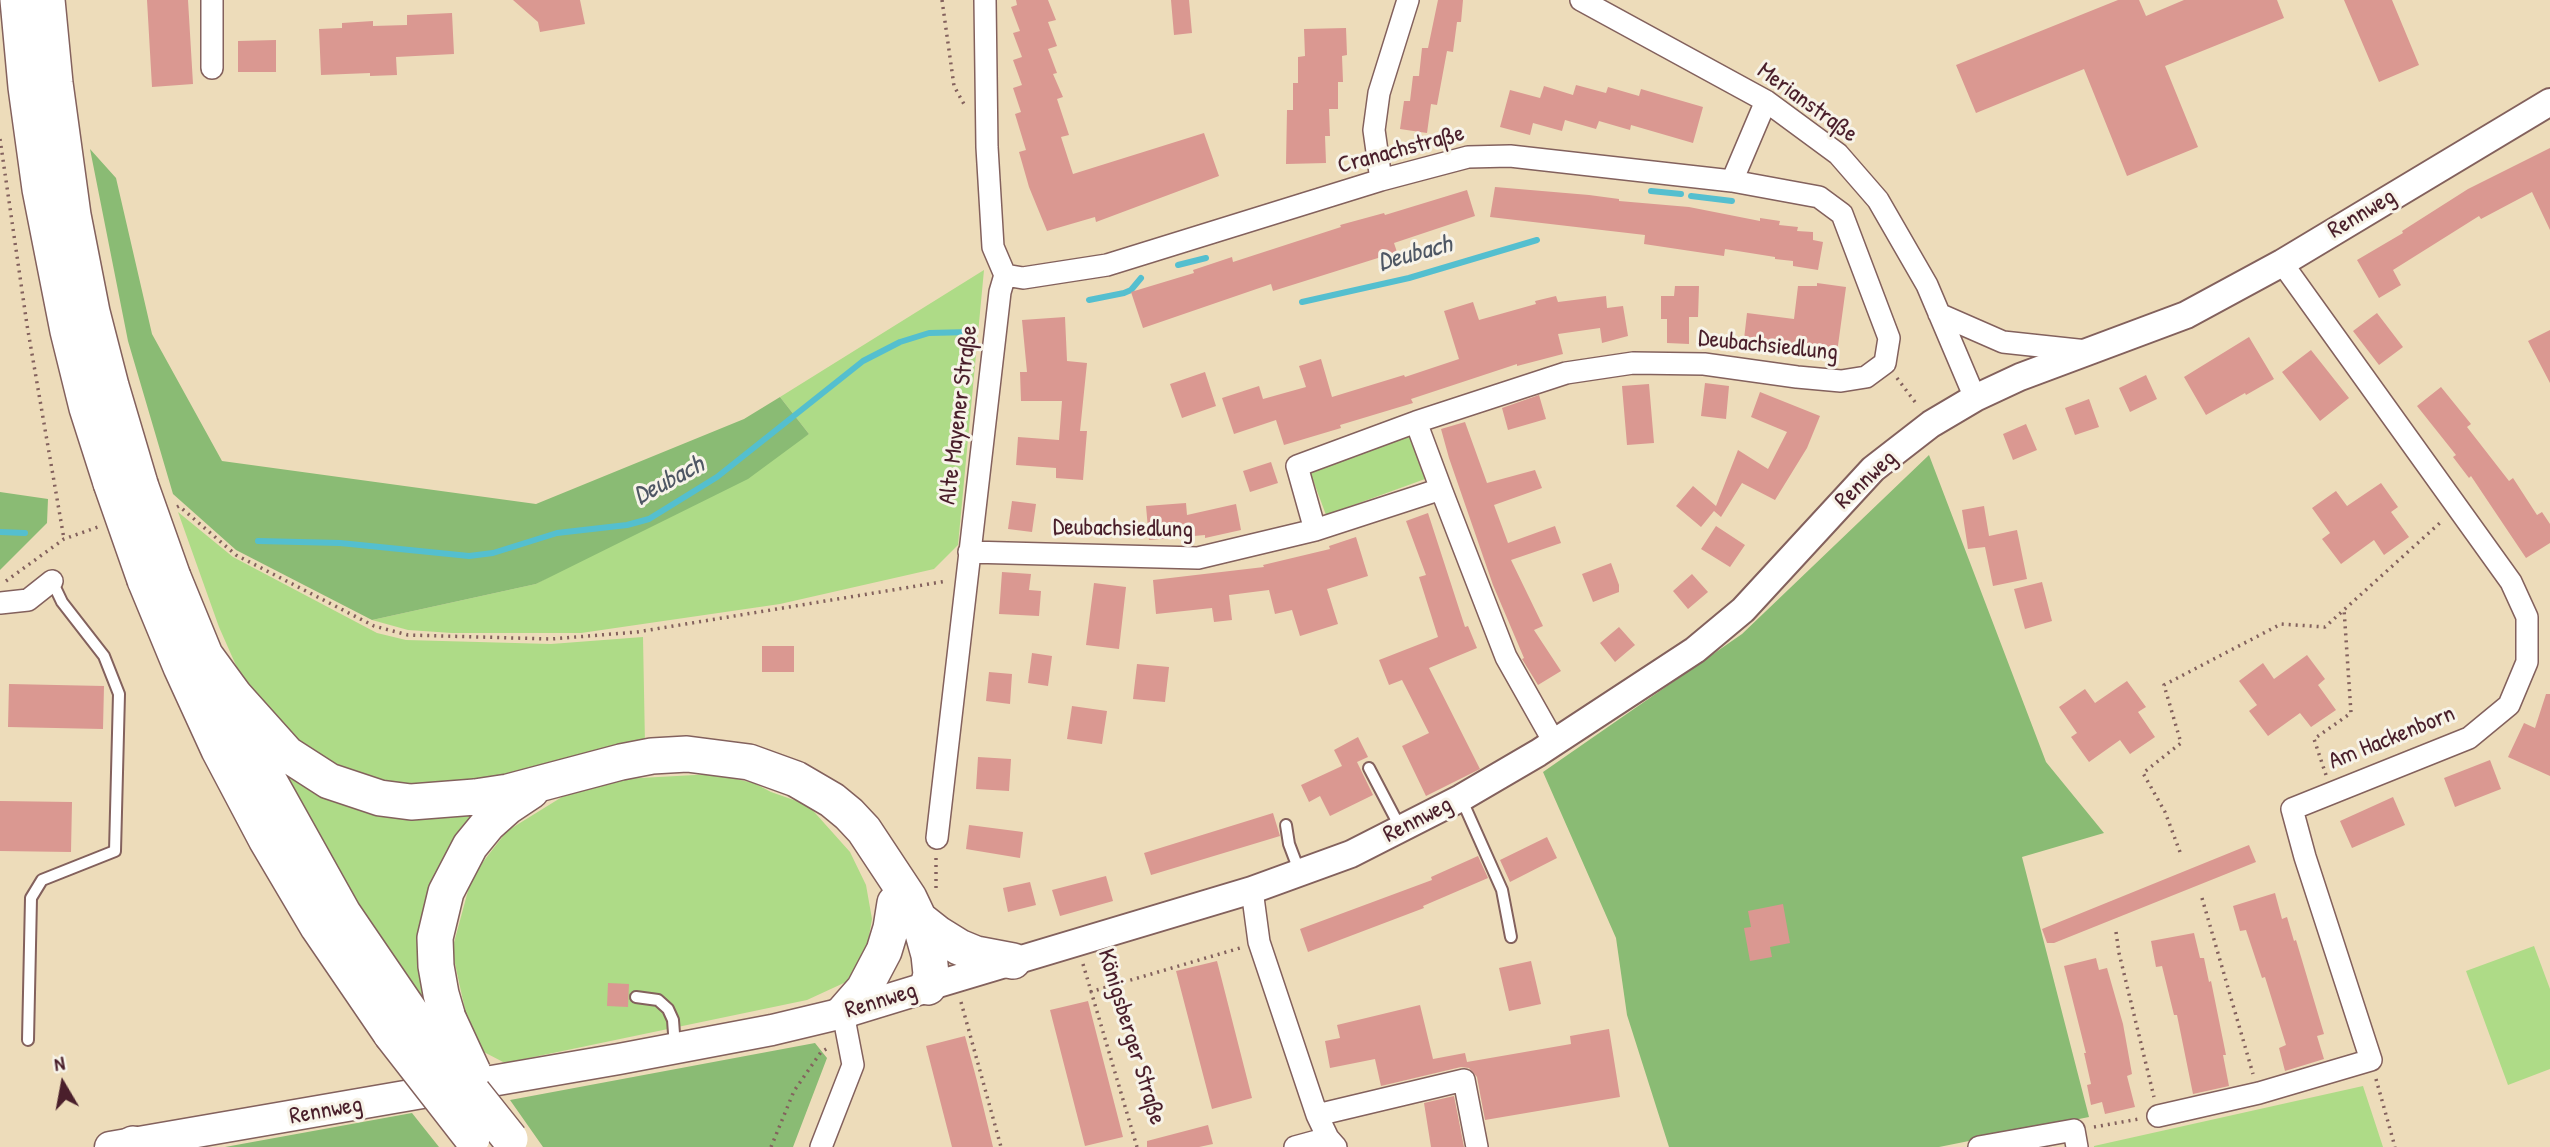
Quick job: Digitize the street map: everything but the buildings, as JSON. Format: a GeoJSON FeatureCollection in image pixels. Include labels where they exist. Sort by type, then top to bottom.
{"type":"FeatureCollection","features":[{"type":"Feature","properties":{"kind":"highway"},"geometry":{"type":"LineString","coordinates":[[18,0],[26,87],[43,202],[68,331],[84,395],[126,483],[159,579],[181,667],[219,750],[266,839],[318,927],[420,1026],[465,1058],[491,1144]]}},
{"type":"Feature","properties":{"kind":"highway"},"geometry":{"type":"LineString","coordinates":[[47,0],[73,215],[107,373],[126,483]]}},
{"type":"Feature","properties":{"kind":"highway"},"geometry":{"type":"LineString","coordinates":[[159,579],[205,655],[235,696],[287,754],[329,781],[380,798],[440,802],[508,792],[652,756],[687,754],[749,762],[796,779],[832,800],[864,830],[909,898],[917,904],[938,934],[958,947],[976,954],[1013,961]]}},
{"type":"Feature","properties":{"kind":"highway"},"geometry":{"type":"LineString","coordinates":[[205,655],[238,725],[343,913],[420,1026],[491,1144]]}},
{"type":"Feature","properties":{"kind":"highway"},"geometry":{"type":"LineString","coordinates":[[420,1026],[439,985],[435,938],[439,915],[456,870],[470,846],[488,824],[530,792],[555,781]]}},
{"type":"Feature","properties":{"kind":"highway"},"geometry":{"type":"LineString","coordinates":[[917,904],[931,974],[944,993]]}},
{"type":"Feature","properties":{"kind":"highway"},"geometry":{"type":"LineString","coordinates":[[845,1025],[884,951],[891,928],[917,904]]}},
{"type":"Feature","properties":{"kind":"main road","name":"Rennweg"},"geometry":{"type":"LineString","coordinates":[[126,1146],[772,1030],[845,1025],[944,993]]}},
{"type":"Feature","properties":{"kind":"street"},"geometry":{"type":"LineString","coordinates":[[212,0],[212,68]]}},
{"type":"Feature","properties":{"kind":"street"},"geometry":{"type":"LineString","coordinates":[[985,0],[987,147],[993,247],[1005,275]]}},
{"type":"Feature","properties":{"kind":"street"},"geometry":{"type":"LineString","coordinates":[[1381,180],[1374,130],[1379,93],[1408,0]]}},
{"type":"Feature","properties":{"kind":"street","name":"Merianstraße"},"geometry":{"type":"LineString","coordinates":[[1581,0],[1766,101],[1838,154],[1878,200],[1927,285],[1975,398]]}},
{"type":"Feature","properties":{"kind":"street"},"geometry":{"type":"LineString","coordinates":[[1766,101],[1732,181],[1819,197],[1842,214],[1889,338],[1885,363]]}},
{"type":"Feature","properties":{"kind":"street","name":"Rennweg"},"geometry":{"type":"LineString","coordinates":[[944,993],[1013,961],[1252,890],[1351,854],[1461,798],[1553,742],[1695,649],[1731,620],[1873,469],[1931,424],[1975,398],[2020,377],[2186,315],[2282,263],[2550,102]]}},
{"type":"Feature","properties":{"kind":"street","name":"Cranachstraße"},"geometry":{"type":"LineString","coordinates":[[1005,275],[1033,277],[1107,265],[1381,180],[1468,157],[1510,156],[1732,181]]}},
{"type":"Feature","properties":{"kind":"street","name":"Am Hackenborn"},"geometry":{"type":"LineString","coordinates":[[2282,263],[2511,582],[2527,617],[2527,662],[2509,705],[2469,738],[2292,809],[2371,1060]]}},
{"type":"Feature","properties":{"kind":"street","name":"Alte Mayener Straße"},"geometry":{"type":"LineString","coordinates":[[937,838],[1000,292],[1005,275]]}},
{"type":"Feature","properties":{"kind":"street"},"geometry":{"type":"LineString","coordinates":[[1939,314],[2003,342],[2089,352]]}},
{"type":"Feature","properties":{"kind":"street","name":"Deubachsiedlung"},"geometry":{"type":"LineString","coordinates":[[1315,530],[1297,466],[1416,422],[1566,373],[1633,363],[1704,364],[1841,381],[1866,377],[1885,363]]}},
{"type":"Feature","properties":{"kind":"street"},"geometry":{"type":"LineString","coordinates":[[1416,422],[1506,657],[1553,742]]}},
{"type":"Feature","properties":{"kind":"street","name":"Deubachsiedlung"},"geometry":{"type":"LineString","coordinates":[[969,552],[1198,558],[1315,530],[1441,489]]}},
{"type":"Feature","properties":{"kind":"street"},"geometry":{"type":"LineString","coordinates":[[2,593],[28,600],[52,581]]}},
{"type":"Feature","properties":{"kind":"street"},"geometry":{"type":"LineString","coordinates":[[1252,890],[1259,942],[1317,1115],[1332,1143],[1295,1147]]}},
{"type":"Feature","properties":{"kind":"street"},"geometry":{"type":"LineString","coordinates":[[821,1147],[853,1065],[845,1025]]}},
{"type":"Feature","properties":{"kind":"street"},"geometry":{"type":"LineString","coordinates":[[2158,1116],[2259,1093],[2371,1060]]}},
{"type":"Feature","properties":{"kind":"street"},"geometry":{"type":"LineString","coordinates":[[1317,1115],[1464,1080],[1477,1147]]}},
{"type":"Feature","properties":{"kind":"street"},"geometry":{"type":"LineString","coordinates":[[1979,1147],[2075,1138]]}},
{"type":"Feature","properties":{"kind":"lane"},"geometry":{"type":"LineString","coordinates":[[28,1040],[31,898],[42,880],[115,851],[119,694],[104,656],[62,603],[52,581]]}},
{"type":"Feature","properties":{"kind":"lane"},"geometry":{"type":"LineString","coordinates":[[1369,768],[1401,829]]}},
{"type":"Feature","properties":{"kind":"lane"},"geometry":{"type":"LineString","coordinates":[[1461,798],[1502,890],[1511,937]]}},
{"type":"Feature","properties":{"kind":"lane"},"geometry":{"type":"LineString","coordinates":[[1286,825],[1289,844],[1300,873]]}},
{"type":"Feature","properties":{"kind":"lane"},"geometry":{"type":"LineString","coordinates":[[636,997],[659,1000],[668,1009],[673,1020],[675,1049]]}},
{"type":"Feature","properties":{"kind":"path"},"geometry":{"type":"LineString","coordinates":[[942,0],[954,86],[967,111]]}},
{"type":"Feature","properties":{"kind":"path"},"geometry":{"type":"LineString","coordinates":[[0,139],[27,325],[64,540]]}},
{"type":"Feature","properties":{"kind":"path"},"geometry":{"type":"LineString","coordinates":[[1885,363],[1931,424]]}},
{"type":"Feature","properties":{"kind":"path"},"geometry":{"type":"LineString","coordinates":[[168,509],[179,506],[236,555],[374,626],[408,635],[551,639],[637,632],[968,577]]}},
{"type":"Feature","properties":{"kind":"path"},"geometry":{"type":"LineString","coordinates":[[2180,852],[2165,812],[2143,773],[2181,743],[2164,685],[2281,624],[2325,627],[2457,509]]}},
{"type":"Feature","properties":{"kind":"path"},"geometry":{"type":"LineString","coordinates":[[2,593],[64,540],[109,524]]}},
{"type":"Feature","properties":{"kind":"path"},"geometry":{"type":"LineString","coordinates":[[2323,768],[2314,739],[2351,713],[2344,609]]}},
{"type":"Feature","properties":{"kind":"path"},"geometry":{"type":"LineString","coordinates":[[917,904],[937,838]]}},
{"type":"Feature","properties":{"kind":"path"},"geometry":{"type":"LineString","coordinates":[[2202,898],[2259,1093]]}},
{"type":"Feature","properties":{"kind":"path"},"geometry":{"type":"LineString","coordinates":[[2075,1138],[2158,1116],[2116,932]]}},
{"type":"Feature","properties":{"kind":"path","name":"Königsberger Straße"},"geometry":{"type":"LineString","coordinates":[[1076,942],[1137,1147]]}},
{"type":"Feature","properties":{"kind":"path"},"geometry":{"type":"LineString","coordinates":[[1090,992],[1259,942]]}},
{"type":"Feature","properties":{"kind":"path"},"geometry":{"type":"LineString","coordinates":[[944,993],[1001,1147]]}},
{"type":"Feature","properties":{"kind":"path"},"geometry":{"type":"LineString","coordinates":[[771,1147],[794,1091],[821,1052],[845,1025]]}},
{"type":"Feature","properties":{"kind":"path"},"geometry":{"type":"LineString","coordinates":[[2371,1060],[2395,1147]]}},
{"type":"Feature","properties":{"kind":"green space"},"geometry":{"type":"Polygon","coordinates":[[[90,149],[116,178],[152,334],[222,461],[536,504],[744,419],[780,397],[809,434],[748,479],[536,584],[372,620],[236,550],[173,494],[128,341],[90,149]]]}},
{"type":"Feature","properties":{"kind":"green space"},"geometry":{"type":"Polygon","coordinates":[[[984,270],[958,545],[934,569],[780,604],[581,633],[452,633],[408,630],[372,620],[536,584],[809,434],[780,397],[984,270]]]}},
{"type":"Feature","properties":{"kind":"green space"},"geometry":{"type":"Polygon","coordinates":[[[1409,436],[1425,479],[1326,515],[1310,472],[1409,436]]]}},
{"type":"Feature","properties":{"kind":"green space"},"geometry":{"type":"Polygon","coordinates":[[[1929,455],[2046,762],[2104,833],[2022,857],[2089,1117],[1939,1147],[1669,1147],[1627,1015],[1616,938],[1543,772],[1742,634],[1929,455]]]}},
{"type":"Feature","properties":{"kind":"green space"},"geometry":{"type":"Polygon","coordinates":[[[0,492],[48,499],[47,523],[0,570],[0,492]]]}},
{"type":"Feature","properties":{"kind":"green space"},"geometry":{"type":"Polygon","coordinates":[[[178,512],[233,557],[377,633],[406,640],[551,644],[643,637],[645,745],[494,781],[394,787],[318,762],[246,688],[219,627],[178,512]]]}},
{"type":"Feature","properties":{"kind":"green space"},"geometry":{"type":"Polygon","coordinates":[[[271,751],[318,785],[512,797],[469,836],[431,1019],[372,929],[271,751]]]}},
{"type":"Feature","properties":{"kind":"green space"},"geometry":{"type":"Polygon","coordinates":[[[713,774],[754,783],[808,805],[850,852],[866,885],[872,919],[866,953],[846,982],[807,1000],[505,1063],[480,1050],[467,1019],[452,950],[472,876],[507,831],[570,792],[604,780],[713,774]]]}},
{"type":"Feature","properties":{"kind":"green space"},"geometry":{"type":"Polygon","coordinates":[[[2534,946],[2550,989],[2550,1069],[2508,1085],[2466,971],[2534,946]]]}},
{"type":"Feature","properties":{"kind":"green space"},"geometry":{"type":"Polygon","coordinates":[[[815,1043],[827,1058],[793,1147],[543,1147],[510,1100],[815,1043]]]}},
{"type":"Feature","properties":{"kind":"green space"},"geometry":{"type":"Polygon","coordinates":[[[2363,1086],[2383,1147],[2094,1147],[2094,1146],[2363,1086]]]}},
{"type":"Feature","properties":{"kind":"green space"},"geometry":{"type":"Polygon","coordinates":[[[412,1113],[439,1147],[225,1147],[412,1113]]]}},
{"type":"Feature","properties":{"kind":"waterway","name":"Deubach"},"geometry":{"type":"LineString","coordinates":[[1651,191],[1681,194]]}},
{"type":"Feature","properties":{"kind":"waterway","name":"Deubach"},"geometry":{"type":"LineString","coordinates":[[1691,196],[1732,201]]}},
{"type":"Feature","properties":{"kind":"waterway","name":"Deubach"},"geometry":{"type":"LineString","coordinates":[[1302,302],[1409,278],[1537,240]]}},
{"type":"Feature","properties":{"kind":"waterway","name":"Deubach"},"geometry":{"type":"LineString","coordinates":[[1178,265],[1206,258]]}},
{"type":"Feature","properties":{"kind":"waterway","name":"Deubach"},"geometry":{"type":"LineString","coordinates":[[1089,300],[1124,293],[1131,290],[1141,278]]}},
{"type":"Feature","properties":{"kind":"waterway","name":"Deubach"},"geometry":{"type":"LineString","coordinates":[[258,541],[340,543],[469,556],[493,553],[557,533],[627,525],[649,519],[717,477],[863,361],[900,342],[929,333],[972,332]]}},
{"type":"Feature","properties":{"kind":"waterway","name":"Deubach"},"geometry":{"type":"LineString","coordinates":[[0,532],[25,533]]}}]}
